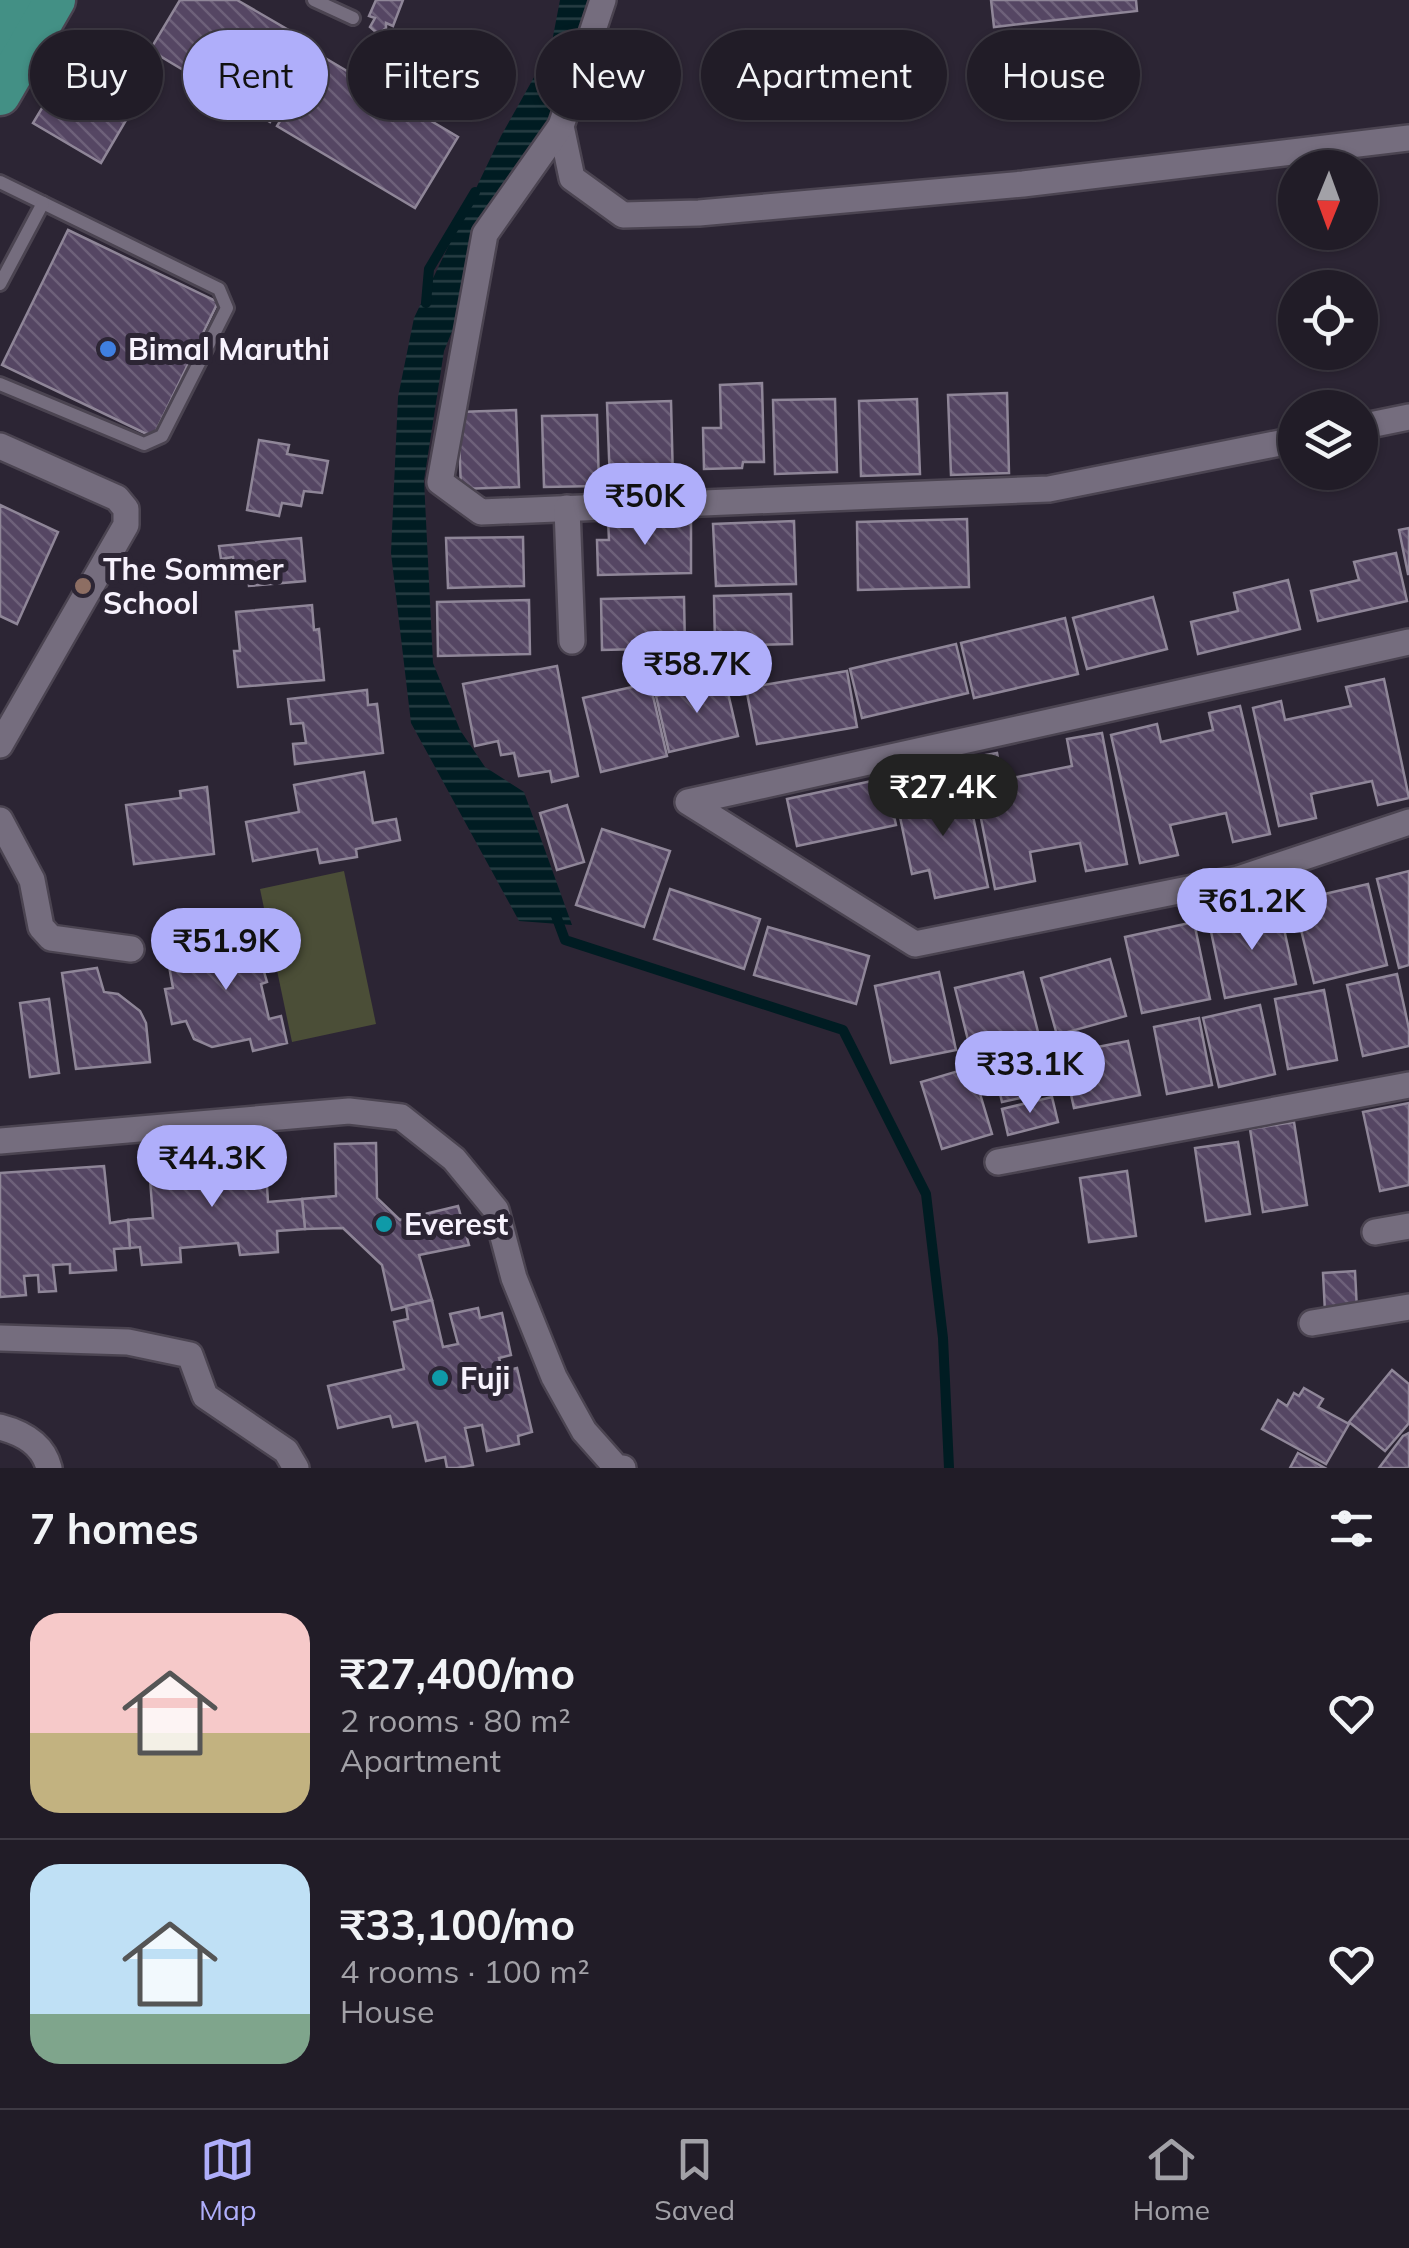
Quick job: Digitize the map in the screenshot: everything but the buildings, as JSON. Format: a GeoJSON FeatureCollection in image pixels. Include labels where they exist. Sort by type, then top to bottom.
{"type":"FeatureCollection","features":[{"type":"Feature","properties":{"kind":"main road"},"geometry":{"type":"LineString","coordinates":[[0,37],[21,0]]}},
{"type":"Feature","properties":{"kind":"main road"},"geometry":{"type":"LineString","coordinates":[[0,95],[55,0]]}},
{"type":"Feature","properties":{"kind":"street"},"geometry":{"type":"LineString","coordinates":[[603,0],[561,126],[485,234],[440,482],[480,512],[1049,489],[1278,443]]}},
{"type":"Feature","properties":{"kind":"street"},"geometry":{"type":"LineString","coordinates":[[561,126],[572,178],[623,215],[699,213],[1023,184],[1409,138]]}},
{"type":"Feature","properties":{"kind":"street"},"geometry":{"type":"LineString","coordinates":[[1378,423],[1409,417]]}},
{"type":"Feature","properties":{"kind":"street"},"geometry":{"type":"LineString","coordinates":[[0,446],[117,498],[126,508],[126,525],[0,745]]}},
{"type":"Feature","properties":{"kind":"street"},"geometry":{"type":"LineString","coordinates":[[567,508],[572,641]]}},
{"type":"Feature","properties":{"kind":"street"},"geometry":{"type":"LineString","coordinates":[[1409,642],[688,802],[915,944],[1238,879],[1409,822]]}},
{"type":"Feature","properties":{"kind":"street"},"geometry":{"type":"LineString","coordinates":[[0,820],[32,880],[41,927],[51,938],[131,949]]}},
{"type":"Feature","properties":{"kind":"street"},"geometry":{"type":"LineString","coordinates":[[998,1162],[1409,1084]]}},
{"type":"Feature","properties":{"kind":"street"},"geometry":{"type":"LineString","coordinates":[[0,1141],[349,1111],[401,1117],[454,1159],[496,1210],[514,1278],[554,1377],[584,1431],[616,1466],[623,1468]]}},
{"type":"Feature","properties":{"kind":"street"},"geometry":{"type":"LineString","coordinates":[[1375,1232],[1409,1226]]}},
{"type":"Feature","properties":{"kind":"street"},"geometry":{"type":"LineString","coordinates":[[1312,1323],[1409,1307]]}},
{"type":"Feature","properties":{"kind":"street"},"geometry":{"type":"LineString","coordinates":[[0,1338],[128,1342],[190,1355],[205,1396],[286,1451],[296,1468]]}},
{"type":"Feature","properties":{"kind":"street"},"geometry":{"type":"LineString","coordinates":[[0,1427],[21,1432],[46,1454],[49,1468]]}},
{"type":"Feature","properties":{"kind":"lane"},"geometry":{"type":"LineString","coordinates":[[314,0],[353,18]]}},
{"type":"Feature","properties":{"kind":"lane"},"geometry":{"type":"LineString","coordinates":[[0,182],[219,289],[226,308],[162,436],[144,444],[0,384]]}},
{"type":"Feature","properties":{"kind":"lane"},"geometry":{"type":"LineString","coordinates":[[0,284],[44,203]]}},
{"type":"Feature","properties":{"kind":"shaded area"},"geometry":{"type":"Polygon","coordinates":[[[560,0],[591,0],[581,30],[554,30],[560,0]]]}},
{"type":"Feature","properties":{"kind":"shaded area"},"geometry":{"type":"Polygon","coordinates":[[[536,74],[536,120],[550,120],[488,243],[444,351],[424,480],[433,663],[460,730],[485,767],[524,792],[572,925],[519,921],[411,723],[391,553],[398,397],[414,318],[501,136],[510,120],[516,120],[516,109],[536,74]]]}},
{"type":"Feature","properties":{"kind":"shaded area"},"geometry":{"type":"Polygon","coordinates":[[[344,871],[376,1024],[292,1042],[260,889],[344,871]]]}},
{"type":"Feature","properties":{"kind":"waterway"},"geometry":{"type":"LineString","coordinates":[[426,303],[429,269],[475,192]]}},
{"type":"Feature","properties":{"kind":"waterway"},"geometry":{"type":"LineString","coordinates":[[555,913],[565,940],[843,1030],[926,1194],[943,1338],[949,1468]]}},
{"type":"Feature","properties":{"kind":"place","name":"Bimal Maruthi"},"geometry":{"type":"Point","coordinates":[108,349]}},
{"type":"Feature","properties":{"kind":"place","name":"The Sommer School"},"geometry":{"type":"Point","coordinates":[83,586]}},
{"type":"Feature","properties":{"kind":"place","name":"Everest"},"geometry":{"type":"Point","coordinates":[384,1224]}},
{"type":"Feature","properties":{"kind":"place","name":"Fuji"},"geometry":{"type":"Point","coordinates":[440,1378]}}]}
